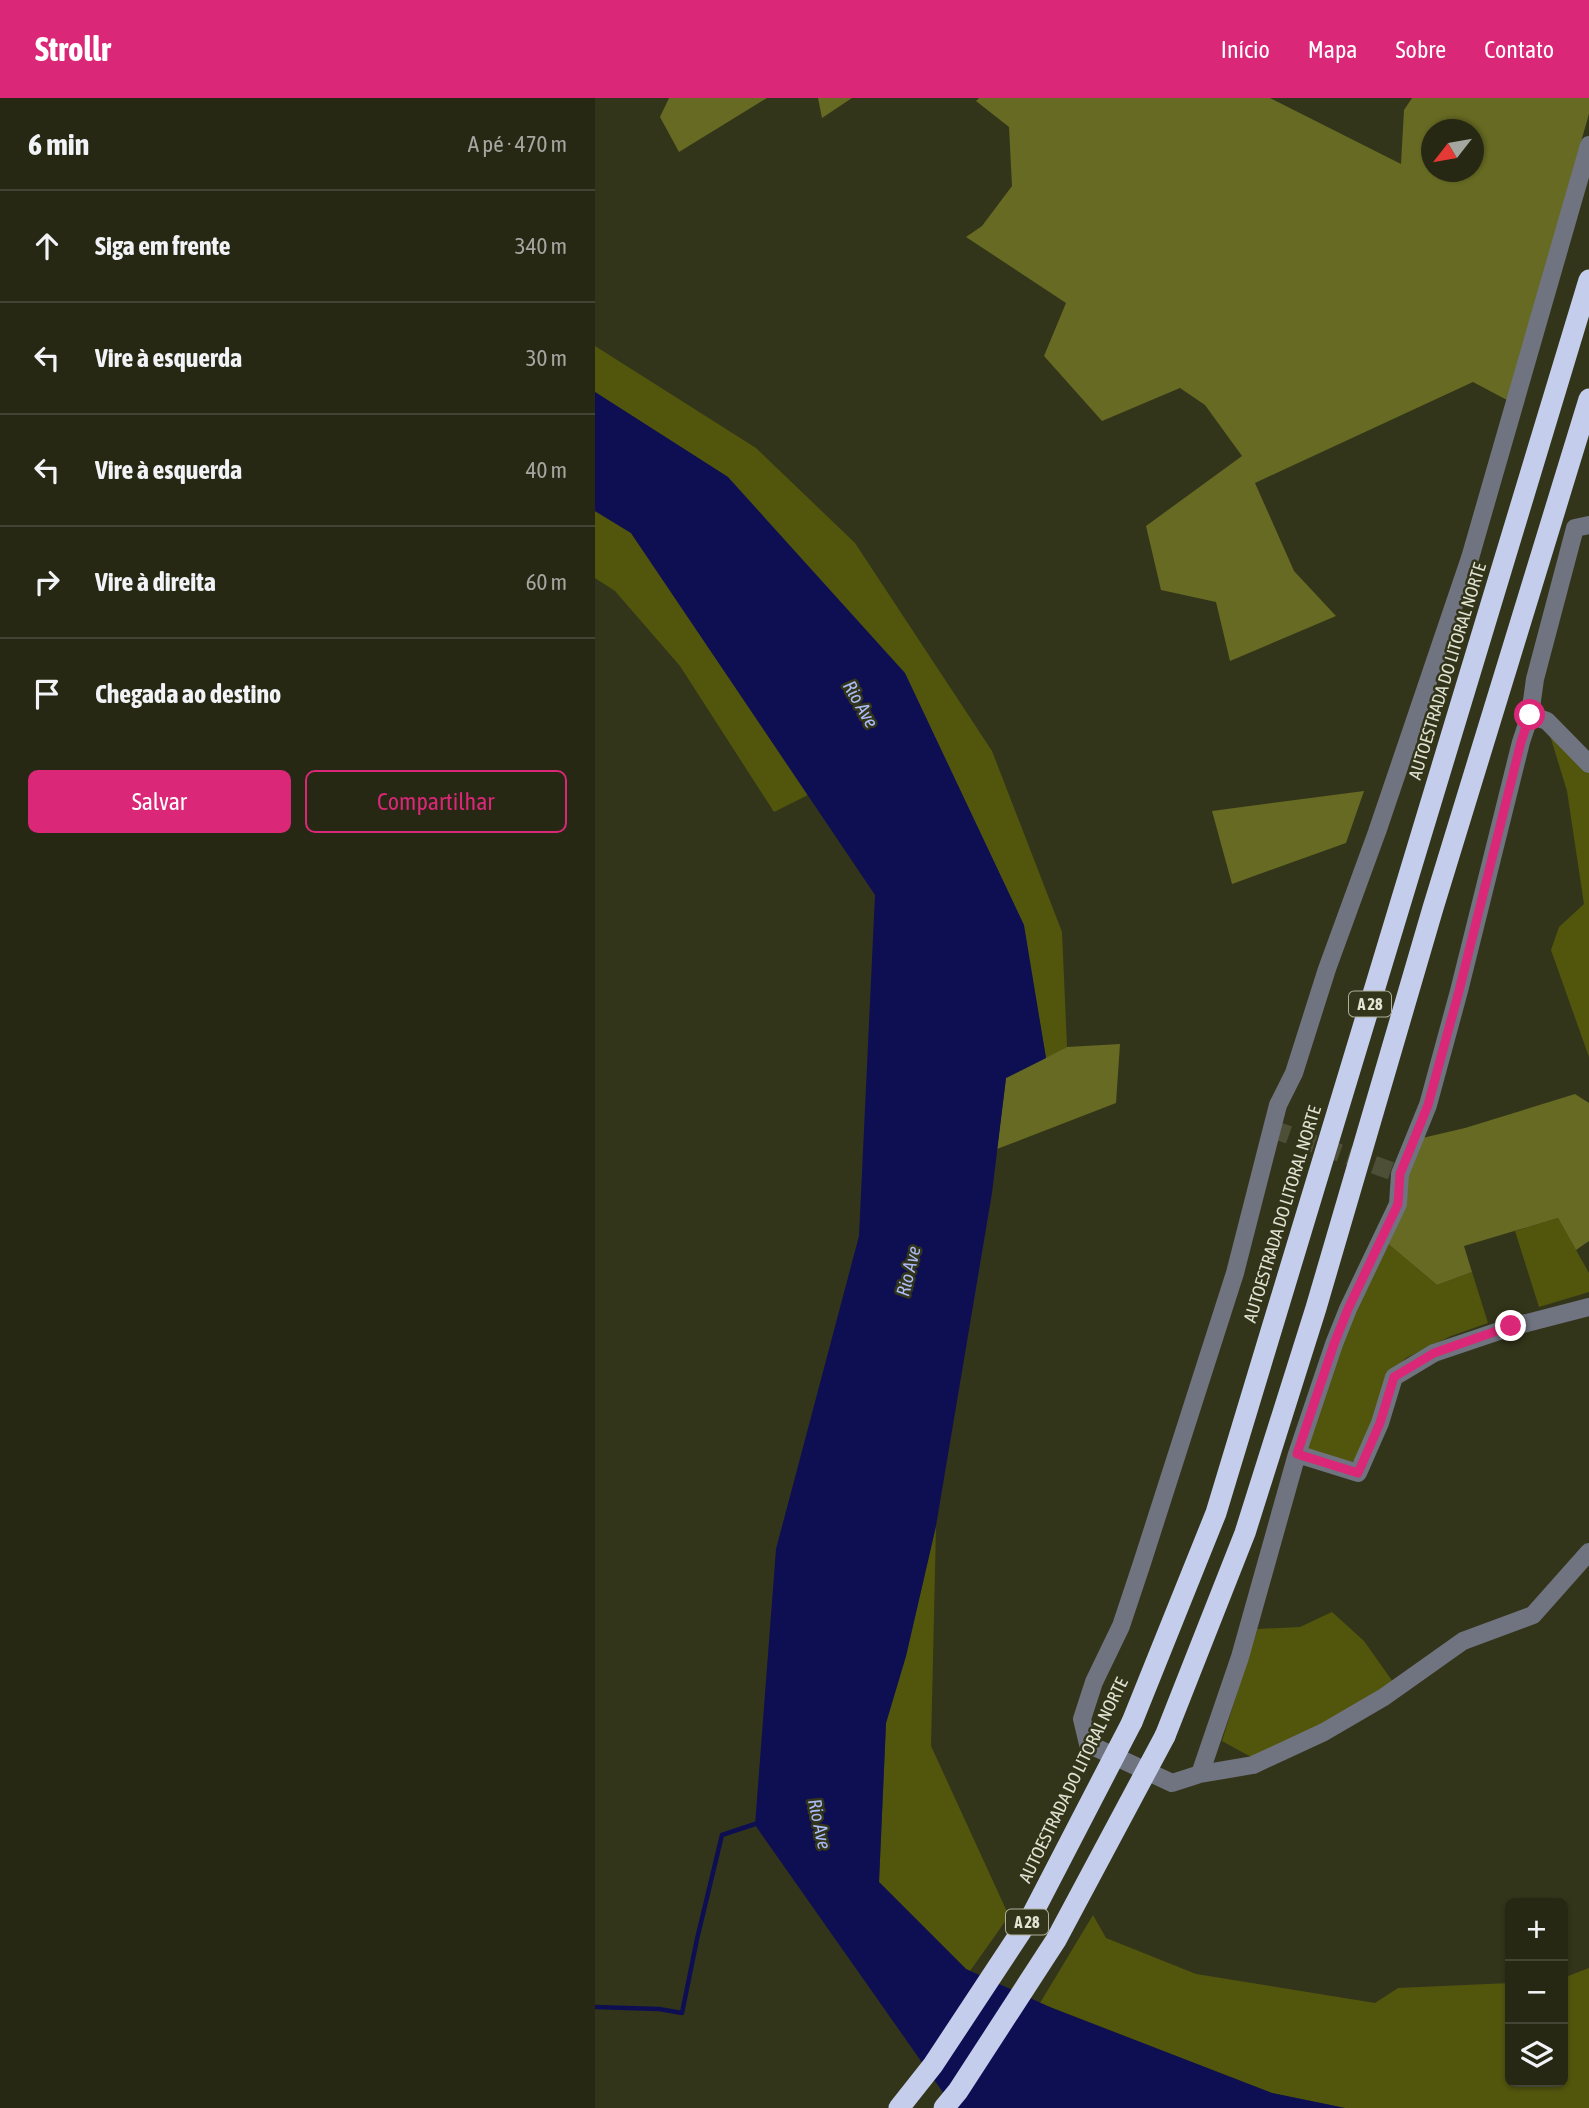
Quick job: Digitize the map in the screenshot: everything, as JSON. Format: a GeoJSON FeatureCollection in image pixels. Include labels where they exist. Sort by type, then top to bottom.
{"type":"FeatureCollection","features":[{"type":"Feature","properties":{"kind":"highway","name":"AUTOESTRADA DO LITORAL NORTE"},"geometry":{"type":"LineString","coordinates":[[899,2108],[933,2065],[1032,1915],[1132,1722],[1216,1513],[1589,280]]}},
{"type":"Feature","properties":{"kind":"highway","name":"A 28"},"geometry":{"type":"LineString","coordinates":[[944,2108],[1056,1940],[1165,1736],[1245,1533],[1316,1308],[1433,908],[1589,398]]}},
{"type":"Feature","properties":{"kind":"street"},"geometry":{"type":"LineString","coordinates":[[1589,145],[1470,558],[1377,832],[1327,969],[1294,1073],[1278,1105],[1235,1273],[1147,1550],[1121,1626],[1094,1682],[1082,1719],[1088,1744],[1172,1783],[1200,1774],[1253,1765],[1324,1732],[1384,1697],[1463,1641],[1533,1615],[1589,1552]]}},
{"type":"Feature","properties":{"kind":"street"},"geometry":{"type":"LineString","coordinates":[[1200,1774],[1240,1657],[1297,1454],[1339,1332],[1398,1204],[1400,1174],[1428,1105],[1530,715],[1535,679],[1576,528],[1589,525]]}},
{"type":"Feature","properties":{"kind":"street"},"geometry":{"type":"LineString","coordinates":[[1530,715],[1547,721],[1589,764]]}},
{"type":"Feature","properties":{"kind":"street"},"geometry":{"type":"LineString","coordinates":[[1297,1454],[1358,1473],[1380,1423],[1394,1377],[1434,1353],[1511,1326],[1589,1307]]}},
{"type":"Feature","properties":{"kind":"shaded area"},"geometry":{"type":"Polygon","coordinates":[[[595,346],[756,448],[855,543],[992,751],[1062,932],[1067,1047],[1046,1058],[1023,925],[728,477],[595,392],[595,346]]]}},
{"type":"Feature","properties":{"kind":"shaded area"},"geometry":{"type":"Polygon","coordinates":[[[595,511],[631,533],[808,795],[774,812],[680,666],[615,591],[595,578],[595,511]]]}},
{"type":"Feature","properties":{"kind":"shaded area"},"geometry":{"type":"Polygon","coordinates":[[[1548,729],[1589,771],[1589,1057],[1551,950],[1559,927],[1584,904],[1567,791],[1548,729]]]}},
{"type":"Feature","properties":{"kind":"shaded area"},"geometry":{"type":"Polygon","coordinates":[[[1558,1218],[1589,1273],[1589,1292],[1539,1307],[1515,1231],[1558,1218]]]}},
{"type":"Feature","properties":{"kind":"shaded area"},"geometry":{"type":"Polygon","coordinates":[[[1386,1242],[1437,1285],[1472,1272],[1488,1323],[1451,1336],[1406,1358],[1388,1376],[1358,1460],[1342,1465],[1310,1454],[1305,1445],[1335,1354],[1386,1242]]]}},
{"type":"Feature","properties":{"kind":"shaded area"},"geometry":{"type":"Polygon","coordinates":[[[936,1526],[931,1746],[1009,1916],[970,1971],[879,1882],[886,1723],[906,1656],[936,1526]]]}},
{"type":"Feature","properties":{"kind":"shaded area"},"geometry":{"type":"Polygon","coordinates":[[[1332,1612],[1364,1641],[1393,1682],[1302,1736],[1251,1757],[1222,1741],[1257,1629],[1300,1627],[1332,1612]]]}},
{"type":"Feature","properties":{"kind":"shaded area"},"geometry":{"type":"Polygon","coordinates":[[[1093,1915],[1106,1938],[1196,1974],[1375,2003],[1398,1988],[1505,1983],[1505,2087],[1568,2087],[1568,1976],[1589,1968],[1589,2108],[1345,2108],[1272,2093],[1040,2003],[1093,1915]]]}},
{"type":"Feature","properties":{"kind":"green space"},"geometry":{"type":"Polygon","coordinates":[[[669,98],[767,98],[679,152],[660,117],[669,98]]]}},
{"type":"Feature","properties":{"kind":"green space"},"geometry":{"type":"Polygon","coordinates":[[[818,98],[852,98],[822,118],[818,98]]]}},
{"type":"Feature","properties":{"kind":"green space"},"geometry":{"type":"Polygon","coordinates":[[[979,98],[1270,98],[1401,164],[1404,110],[1412,98],[1589,98],[1589,114],[1507,400],[1473,382],[1255,483],[1294,571],[1336,616],[1230,661],[1216,602],[1161,590],[1146,526],[1242,456],[1205,405],[1180,388],[1102,421],[1044,356],[1066,303],[966,237],[982,226],[1012,186],[1009,127],[976,101],[979,98]]]}},
{"type":"Feature","properties":{"kind":"green space"},"geometry":{"type":"Polygon","coordinates":[[[1364,791],[1346,843],[1232,884],[1212,811],[1364,791]]]}},
{"type":"Feature","properties":{"kind":"green space"},"geometry":{"type":"Polygon","coordinates":[[[1120,1044],[1116,1103],[997,1149],[1006,1078],[1067,1047],[1120,1044]]]}},
{"type":"Feature","properties":{"kind":"green space"},"geometry":{"type":"Polygon","coordinates":[[[1575,1094],[1589,1103],[1589,1241],[1576,1250],[1558,1218],[1464,1246],[1472,1272],[1437,1285],[1386,1242],[1418,1139],[1465,1128],[1575,1094]]]}},
{"type":"Feature","properties":{"kind":"water","name":"Rio Ave"},"geometry":{"type":"Polygon","coordinates":[[[595,392],[728,477],[905,673],[1024,925],[1046,1058],[1006,1078],[992,1193],[936,1526],[906,1656],[886,1723],[879,1882],[966,1969],[1052,2008],[1272,2093],[1345,2108],[954,2108],[755,1825],[776,1549],[859,1236],[875,895],[631,533],[595,511],[595,392]]]}},
{"type":"Feature","properties":{"kind":"waterway"},"geometry":{"type":"LineString","coordinates":[[595,2007],[659,2009],[682,2013],[722,1835],[758,1823]]}},
{"type":"Feature","properties":{"kind":"tunnel"},"geometry":{"type":"LineString","coordinates":[[1272,1129],[1400,1174]]}},
{"type":"Feature","properties":{"kind":"route"},"geometry":{"type":"LineString","coordinates":[[1511,1326],[1434,1353],[1394,1377],[1380,1423],[1358,1473],[1297,1454],[1348,1309],[1398,1204],[1400,1174],[1428,1105],[1530,715]]}}]}
